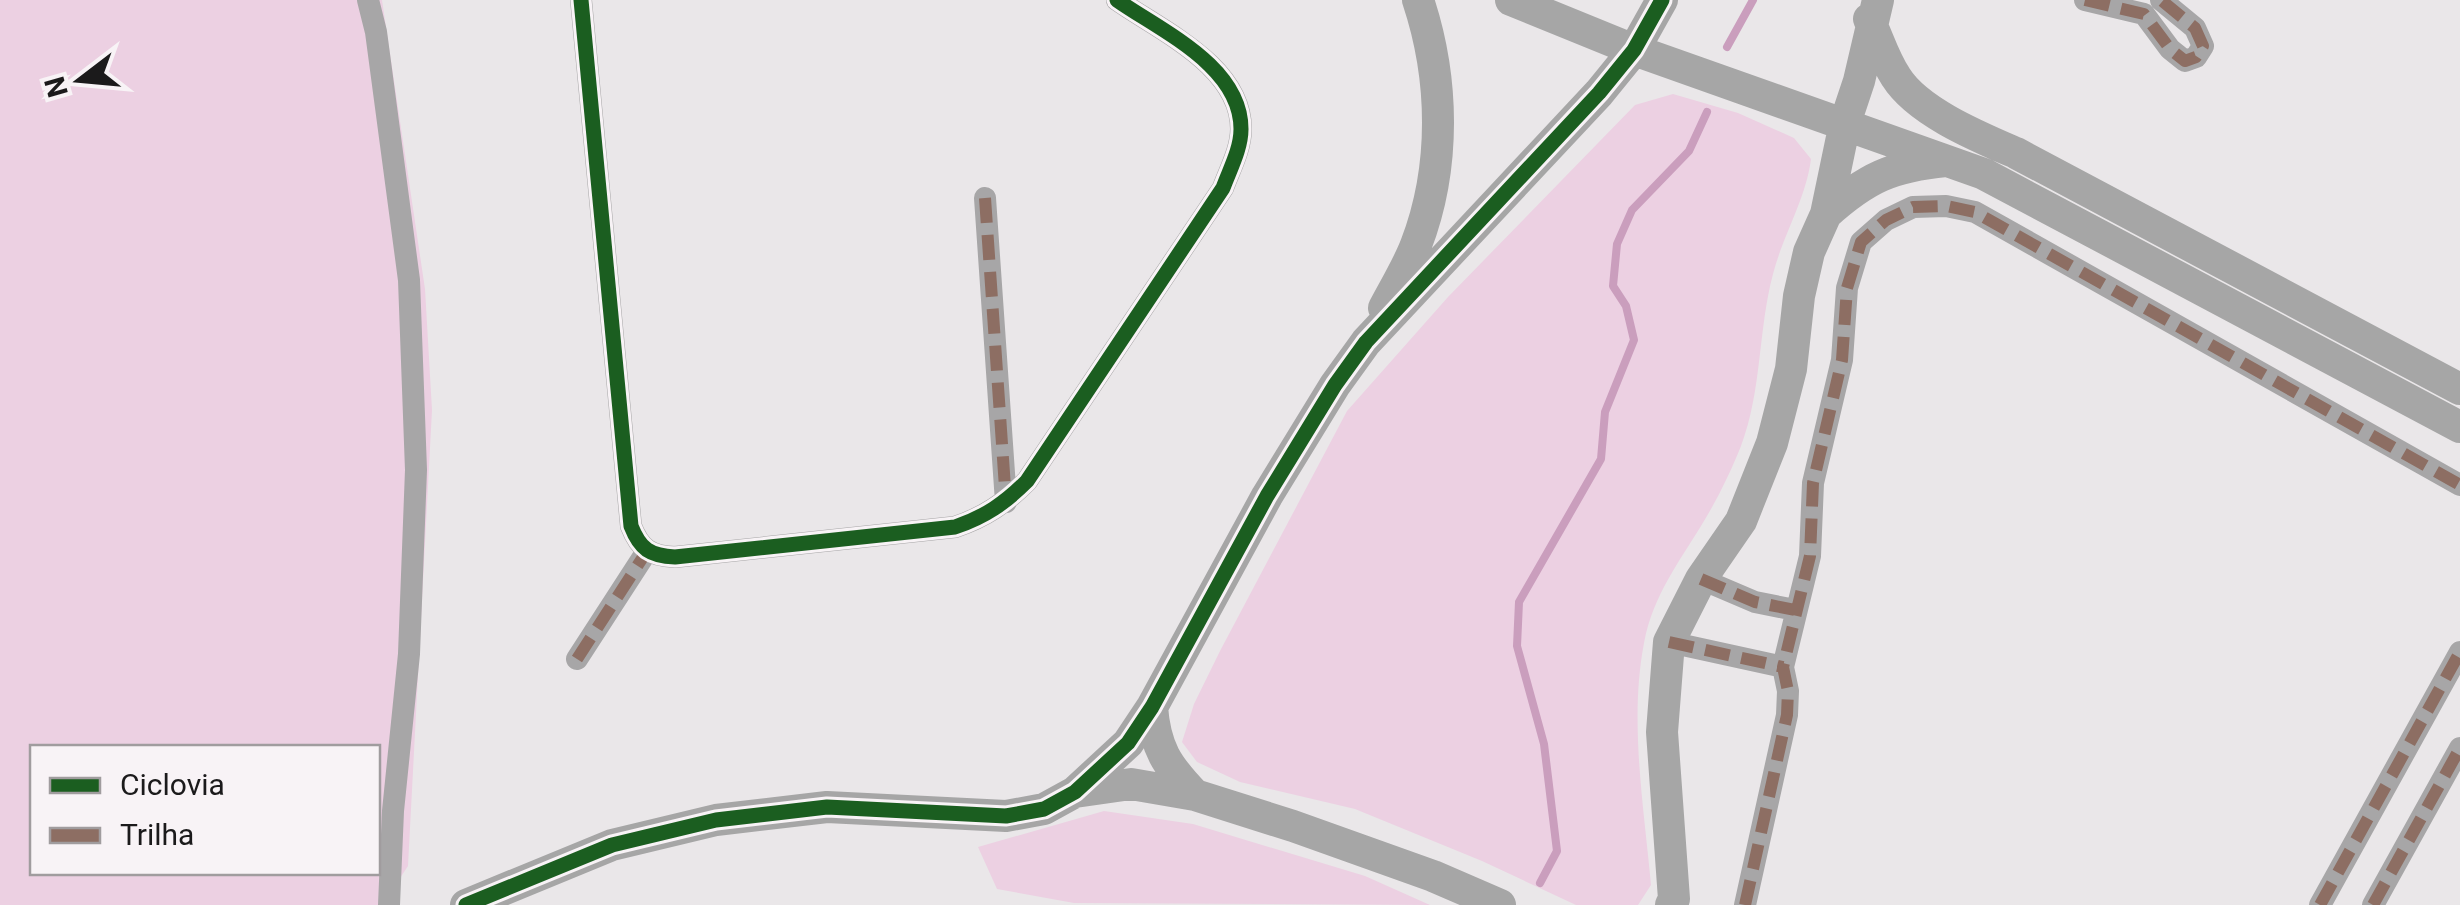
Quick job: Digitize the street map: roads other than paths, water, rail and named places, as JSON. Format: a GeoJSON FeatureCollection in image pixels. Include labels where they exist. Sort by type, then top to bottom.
{"type":"FeatureCollection","features":[{"type":"Feature","properties":{"kind":"street"},"geometry":{"type":"LineString","coordinates":[[368,0],[376,32],[409,280],[416,470],[410,654],[389,905]]}},
{"type":"Feature","properties":{"kind":"street"},"geometry":{"type":"LineString","coordinates":[[581,0],[632,526],[637,542],[647,552],[674,557],[955,527],[981,518],[1006,502],[1045,457],[1222,188],[1242,130],[1238,102],[1206,62],[1117,0]]}},
{"type":"Feature","properties":{"kind":"street"},"geometry":{"type":"LineString","coordinates":[[1366,342],[1416,244],[1438,156],[1436,68],[1418,0]]}},
{"type":"Feature","properties":{"kind":"street"},"geometry":{"type":"LineString","coordinates":[[1511,0],[1634,50],[1984,174],[2460,426]]}},
{"type":"Feature","properties":{"kind":"street"},"geometry":{"type":"LineString","coordinates":[[466,905],[612,845],[716,820],[826,808],[1006,816],[1044,809],[1075,792],[1128,743],[1152,707],[1267,496],[1366,342],[1528,173],[1634,50],[1662,0]]}},
{"type":"Feature","properties":{"kind":"street"},"geometry":{"type":"LineString","coordinates":[[2085,0],[2144,14],[2184,61],[2196,57],[2203,46],[2195,28],[2160,0]]}},
{"type":"Feature","properties":{"kind":"street"},"geometry":{"type":"LineString","coordinates":[[1673,903],[1662,732],[1670,642],[1700,579],[1742,521],[1772,443],[1791,369],[1799,296],[1809,252],[1826,214],[1845,123],[1859,81],[1870,7]]}},
{"type":"Feature","properties":{"kind":"street"},"geometry":{"type":"LineString","coordinates":[[1870,7],[1897,80],[1924,104],[1974,134],[2460,388]]}},
{"type":"Feature","properties":{"kind":"street"},"geometry":{"type":"LineString","coordinates":[[1826,214],[1855,189],[1886,171],[1950,161]]}},
{"type":"Feature","properties":{"kind":"street"},"geometry":{"type":"LineString","coordinates":[[985,198],[1006,502]]}},
{"type":"Feature","properties":{"kind":"street"},"geometry":{"type":"LineString","coordinates":[[1746,905],[1787,715],[1783,667],[1810,556],[1812,483],[1842,360],[1847,288],[1861,242],[1886,220],[1913,208],[1946,206],[1975,212],[2460,485]]}},
{"type":"Feature","properties":{"kind":"street"},"geometry":{"type":"LineString","coordinates":[[577,659],[647,552]]}},
{"type":"Feature","properties":{"kind":"street"},"geometry":{"type":"LineString","coordinates":[[1700,579],[1755,602],[1795,610]]}},
{"type":"Feature","properties":{"kind":"street"},"geometry":{"type":"LineString","coordinates":[[1670,642],[1783,667]]}},
{"type":"Feature","properties":{"kind":"street"},"geometry":{"type":"LineString","coordinates":[[2320,905],[2460,652]]}},
{"type":"Feature","properties":{"kind":"street"},"geometry":{"type":"LineString","coordinates":[[1152,707],[1154,732],[1168,767],[1195,796]]}},
{"type":"Feature","properties":{"kind":"street"},"geometry":{"type":"LineString","coordinates":[[2374,905],[2460,748]]}},
{"type":"Feature","properties":{"kind":"street"},"geometry":{"type":"LineString","coordinates":[[1075,792],[1131,784],[1195,796],[1433,876],[1500,905]]}},
{"type":"Feature","properties":{"kind":"waterway"},"geometry":{"type":"LineString","coordinates":[[1727,47],[1753,0]]}},
{"type":"Feature","properties":{"kind":"waterway"},"geometry":{"type":"LineString","coordinates":[[1540,883],[1557,851],[1544,744],[1517,646],[1519,602],[1601,459],[1605,412],[1634,340],[1626,306],[1613,286],[1617,244],[1632,210],[1689,151],[1707,112]]}}]}
